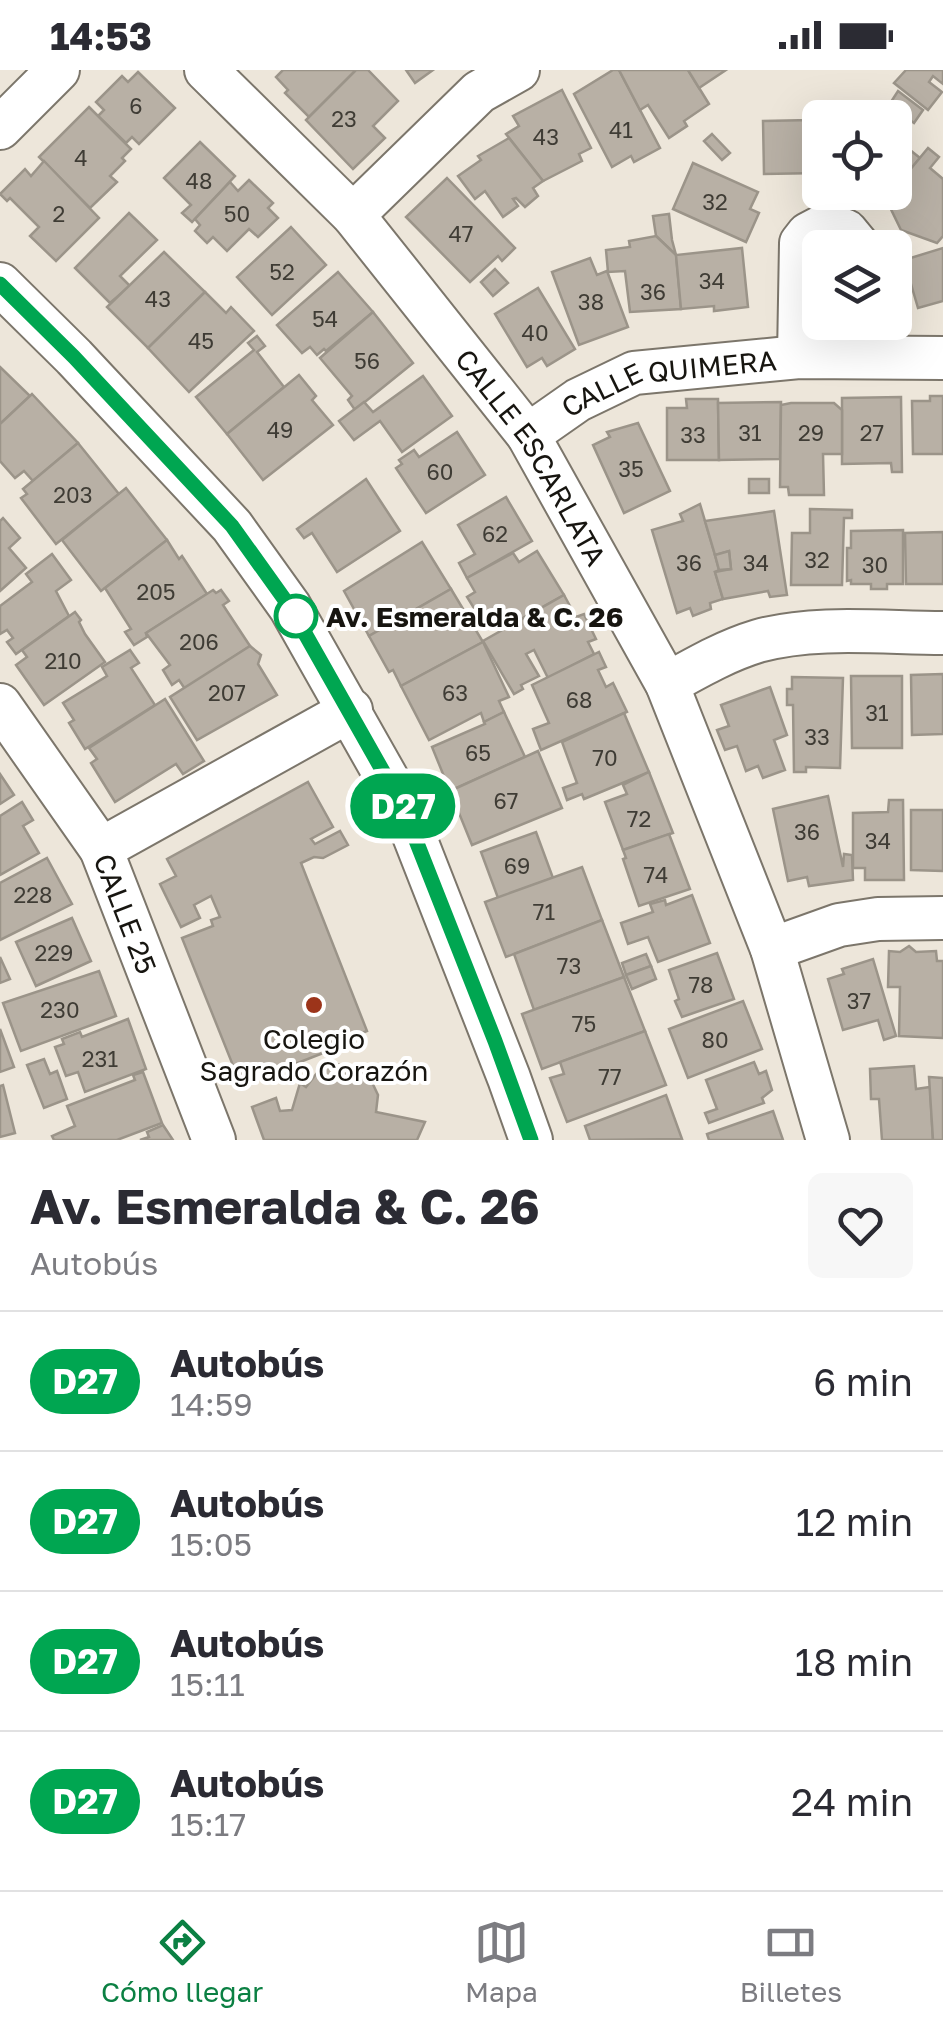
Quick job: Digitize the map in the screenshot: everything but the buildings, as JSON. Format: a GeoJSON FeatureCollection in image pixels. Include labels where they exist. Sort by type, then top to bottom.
{"type":"FeatureCollection","features":[{"type":"Feature","properties":{"kind":"street"},"geometry":{"type":"LineString","coordinates":[[0,128],[58,70]]}},
{"type":"Feature","properties":{"kind":"street","name":"CALLE ESCARLATA"},"geometry":{"type":"LineString","coordinates":[[206,70],[353,214],[528,436],[667,684],[772,949],[828,1140]]}},
{"type":"Feature","properties":{"kind":"street"},"geometry":{"type":"LineString","coordinates":[[353,214],[480,92],[518,70]]}},
{"type":"Feature","properties":{"kind":"street"},"geometry":{"type":"LineString","coordinates":[[816,230],[827,224],[841,230]]}},
{"type":"Feature","properties":{"kind":"street"},"geometry":{"type":"LineString","coordinates":[[798,357],[802,242]]}},
{"type":"Feature","properties":{"kind":"street"},"geometry":{"type":"LineString","coordinates":[[0,284],[232,526],[290,607],[402,805],[530,1140]]}},
{"type":"Feature","properties":{"kind":"street","name":"CALLE QUIMERA"},"geometry":{"type":"LineString","coordinates":[[528,436],[578,400],[634,373],[798,357],[859,340],[943,358]]}},
{"type":"Feature","properties":{"kind":"street"},"geometry":{"type":"LineString","coordinates":[[667,684],[718,656],[760,640],[818,633],[943,632]]}},
{"type":"Feature","properties":{"kind":"street","name":"CALLE 25"},"geometry":{"type":"LineString","coordinates":[[0,705],[101,849],[214,1140]]}},
{"type":"Feature","properties":{"kind":"street"},"geometry":{"type":"LineString","coordinates":[[101,849],[351,710]]}},
{"type":"Feature","properties":{"kind":"street"},"geometry":{"type":"LineString","coordinates":[[772,949],[838,926],[878,919],[943,918]]}},
{"type":"Feature","properties":{"kind":"bus line","name":"D27"},"geometry":{"type":"LineString","coordinates":[[0,284],[232,526],[290,607],[402,805],[531,1140]]}},
{"type":"Feature","properties":{"kind":"place","name":"Av. Esmeralda & C. 26"},"geometry":{"type":"Point","coordinates":[296,616]}},
{"type":"Feature","properties":{"kind":"place","name":"Colegio Sagrado Corazón"},"geometry":{"type":"Point","coordinates":[314,1005]}}]}
